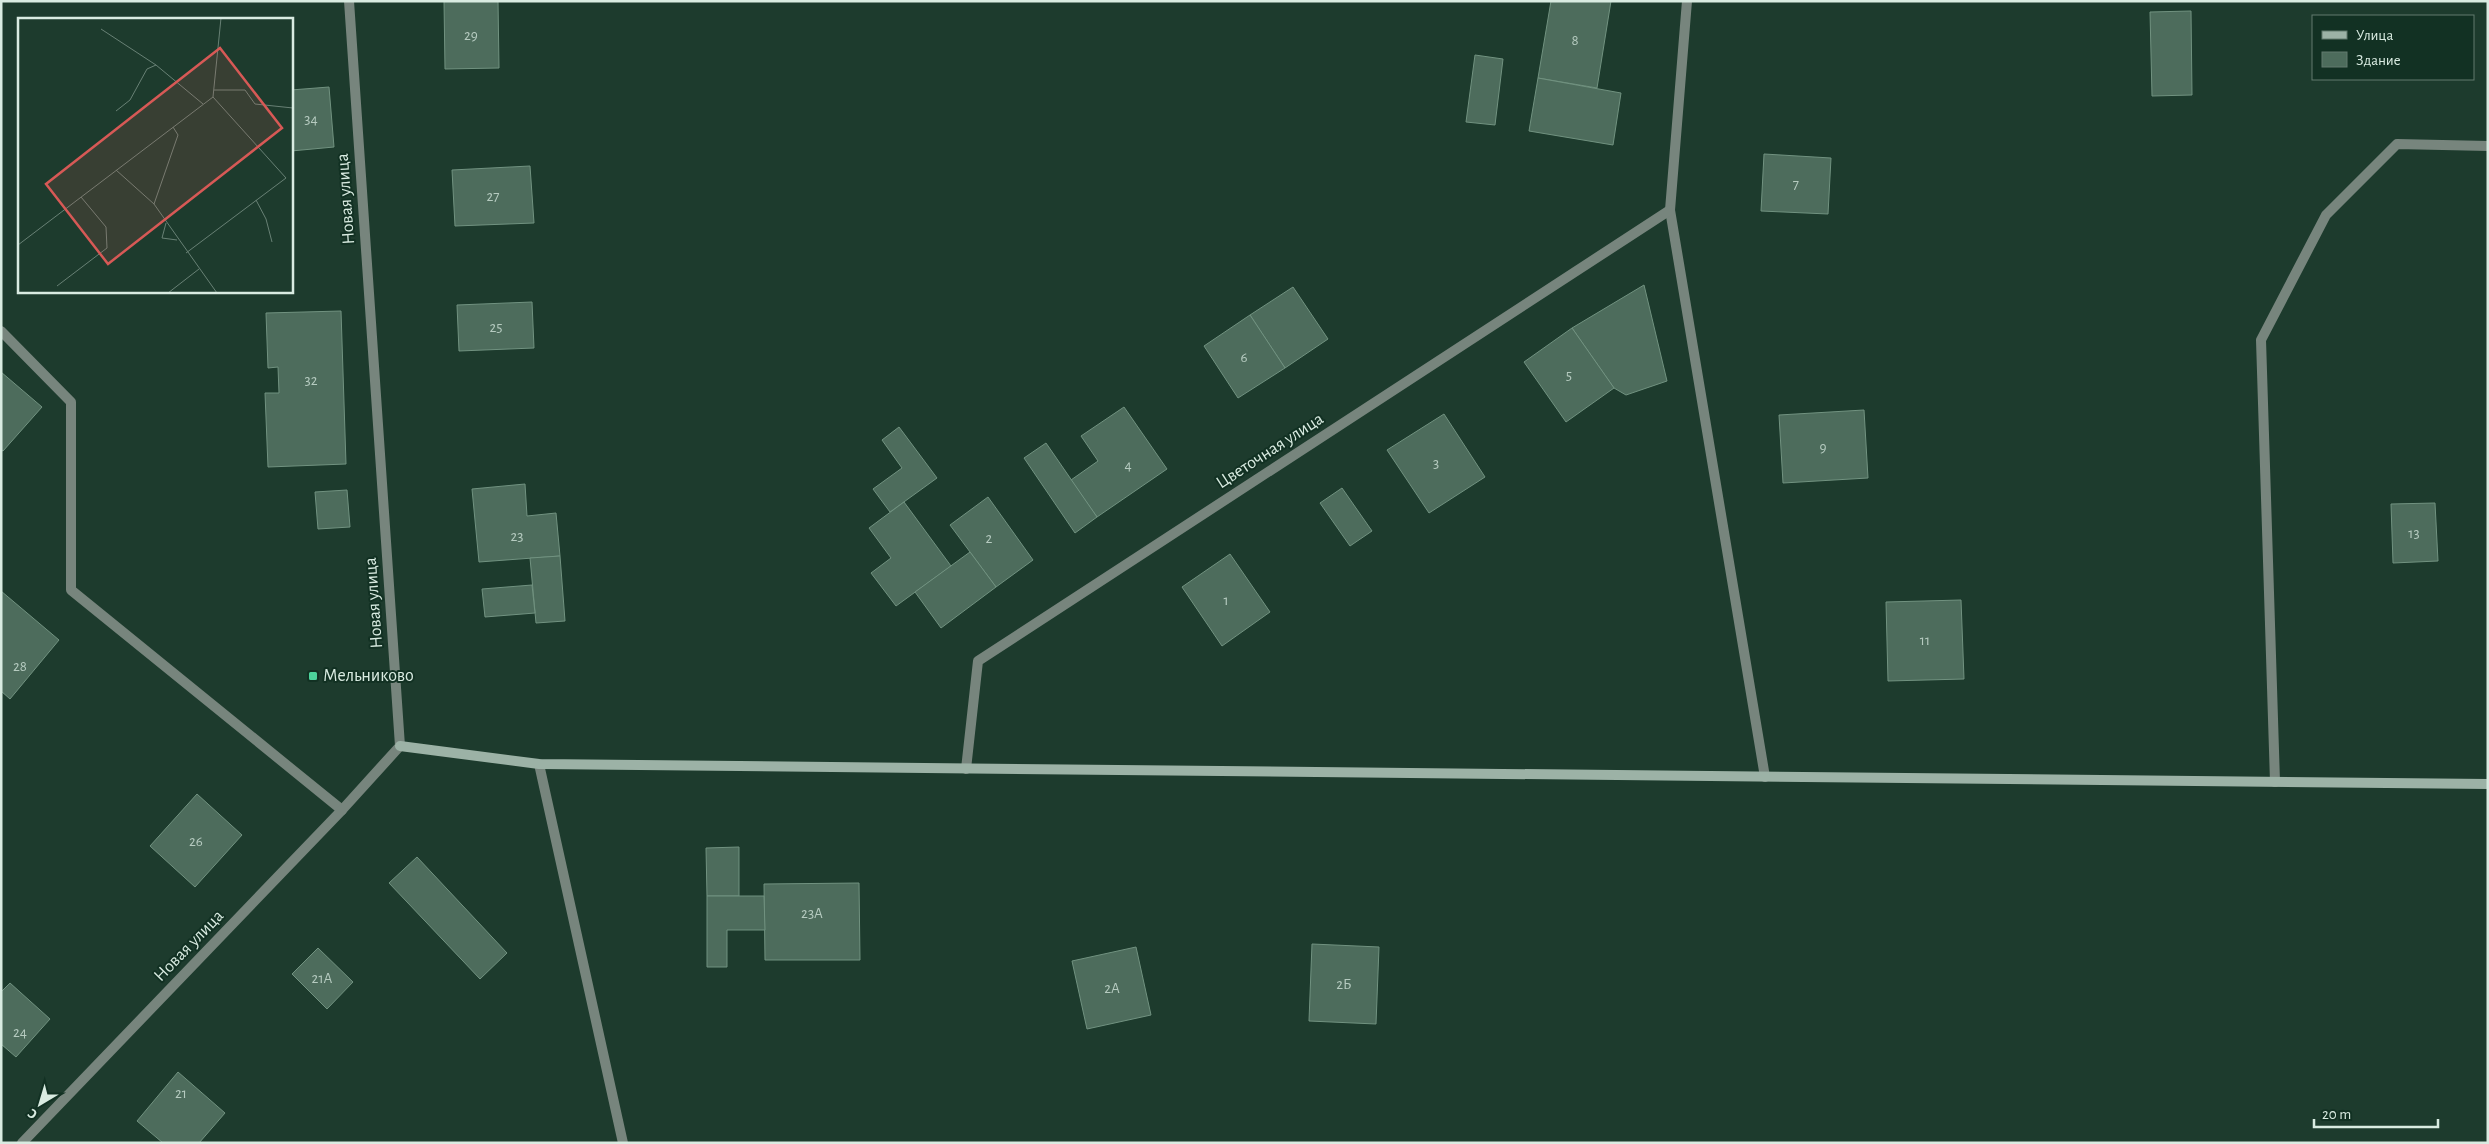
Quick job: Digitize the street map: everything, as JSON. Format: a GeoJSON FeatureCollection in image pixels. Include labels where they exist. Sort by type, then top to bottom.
{"type":"FeatureCollection","features":[{"type":"Feature","properties":{"kind":"street","name":"Новая улица"},"geometry":{"type":"LineString","coordinates":[[22,1143],[342,810],[400,746],[349,1]]}},
{"type":"Feature","properties":{"kind":"street"},"geometry":{"type":"LineString","coordinates":[[1687,1],[1670,210],[1765,777]]}},
{"type":"Feature","properties":{"kind":"street"},"geometry":{"type":"LineString","coordinates":[[2276,782],[2261,340],[2326,215],[2397,144],[2488,146]]}},
{"type":"Feature","properties":{"kind":"street","name":"Цветочная улица"},"geometry":{"type":"LineString","coordinates":[[966,769],[978,661],[1670,210]]}},
{"type":"Feature","properties":{"kind":"street"},"geometry":{"type":"LineString","coordinates":[[1,331],[71,402],[71,590],[342,810]]}},
{"type":"Feature","properties":{"kind":"street"},"geometry":{"type":"LineString","coordinates":[[400,746],[539,764],[2488,784]]}},
{"type":"Feature","properties":{"kind":"street"},"geometry":{"type":"LineString","coordinates":[[539,764],[623,1143]]}},
{"type":"Feature","properties":{"kind":"building"},"geometry":{"type":"Polygon","coordinates":[[[444,1],[498,1],[499,68],[445,69],[444,1]]]}},
{"type":"Feature","properties":{"kind":"building"},"geometry":{"type":"Polygon","coordinates":[[[1551,1],[1611,1],[1597,88],[1538,78],[1551,1]]]}},
{"type":"Feature","properties":{"kind":"building"},"geometry":{"type":"Polygon","coordinates":[[[2191,11],[2192,95],[2152,96],[2150,12],[2191,11]]]}},
{"type":"Feature","properties":{"kind":"building"},"geometry":{"type":"Polygon","coordinates":[[[1475,55],[1503,59],[1495,125],[1466,122],[1475,55]]]}},
{"type":"Feature","properties":{"kind":"building"},"geometry":{"type":"Polygon","coordinates":[[[1538,78],[1621,93],[1613,145],[1529,131],[1538,78]]]}},
{"type":"Feature","properties":{"kind":"building"},"geometry":{"type":"Polygon","coordinates":[[[329,87],[334,147],[292,151],[292,90],[329,87]]]}},
{"type":"Feature","properties":{"kind":"building"},"geometry":{"type":"Polygon","coordinates":[[[1764,154],[1831,158],[1828,214],[1761,211],[1764,154]]]}},
{"type":"Feature","properties":{"kind":"building"},"geometry":{"type":"Polygon","coordinates":[[[530,166],[534,223],[455,226],[452,170],[530,166]]]}},
{"type":"Feature","properties":{"kind":"building"},"geometry":{"type":"Polygon","coordinates":[[[1644,285],[1667,381],[1626,395],[1614,388],[1572,328],[1644,285]]]}},
{"type":"Feature","properties":{"kind":"building"},"geometry":{"type":"Polygon","coordinates":[[[1293,287],[1328,339],[1285,368],[1250,315],[1293,287]]]}},
{"type":"Feature","properties":{"kind":"building"},"geometry":{"type":"Polygon","coordinates":[[[532,302],[534,348],[459,351],[457,305],[532,302]]]}},
{"type":"Feature","properties":{"kind":"building"},"geometry":{"type":"Polygon","coordinates":[[[341,311],[346,464],[268,467],[265,393],[279,393],[278,367],[268,368],[266,313],[341,311]]]}},
{"type":"Feature","properties":{"kind":"building"},"geometry":{"type":"Polygon","coordinates":[[[1250,315],[1285,368],[1238,398],[1204,346],[1250,315]]]}},
{"type":"Feature","properties":{"kind":"building"},"geometry":{"type":"Polygon","coordinates":[[[1572,328],[1614,388],[1566,422],[1524,362],[1572,328]]]}},
{"type":"Feature","properties":{"kind":"building"},"geometry":{"type":"Polygon","coordinates":[[[1,372],[42,407],[3,451],[1,450],[1,372]]]}},
{"type":"Feature","properties":{"kind":"building"},"geometry":{"type":"Polygon","coordinates":[[[1124,407],[1167,469],[1097,517],[1071,480],[1098,461],[1081,436],[1124,407]]]}},
{"type":"Feature","properties":{"kind":"building"},"geometry":{"type":"Polygon","coordinates":[[[1864,410],[1868,478],[1783,483],[1779,415],[1864,410]]]}},
{"type":"Feature","properties":{"kind":"building"},"geometry":{"type":"Polygon","coordinates":[[[1444,414],[1485,477],[1429,513],[1387,450],[1444,414]]]}},
{"type":"Feature","properties":{"kind":"building"},"geometry":{"type":"Polygon","coordinates":[[[899,427],[937,478],[890,512],[873,489],[902,468],[882,440],[899,427]]]}},
{"type":"Feature","properties":{"kind":"building"},"geometry":{"type":"Polygon","coordinates":[[[1046,443],[1097,517],[1075,533],[1024,458],[1046,443]]]}},
{"type":"Feature","properties":{"kind":"building"},"geometry":{"type":"Polygon","coordinates":[[[525,484],[527,516],[556,513],[560,556],[479,562],[472,489],[525,484]]]}},
{"type":"Feature","properties":{"kind":"building"},"geometry":{"type":"Polygon","coordinates":[[[1342,488],[1372,531],[1350,546],[1320,503],[1342,488]]]}},
{"type":"Feature","properties":{"kind":"building"},"geometry":{"type":"Polygon","coordinates":[[[347,490],[350,527],[318,529],[315,492],[347,490]]]}},
{"type":"Feature","properties":{"kind":"building"},"geometry":{"type":"Polygon","coordinates":[[[988,497],[1033,560],[996,587],[950,525],[988,497]]]}},
{"type":"Feature","properties":{"kind":"building"},"geometry":{"type":"Polygon","coordinates":[[[904,502],[951,566],[896,606],[871,573],[891,558],[869,528],[904,502]]]}},
{"type":"Feature","properties":{"kind":"building"},"geometry":{"type":"Polygon","coordinates":[[[2435,503],[2438,561],[2393,563],[2391,504],[2435,503]]]}},
{"type":"Feature","properties":{"kind":"building"},"geometry":{"type":"Polygon","coordinates":[[[970,552],[996,587],[941,628],[915,592],[970,552]]]}},
{"type":"Feature","properties":{"kind":"building"},"geometry":{"type":"Polygon","coordinates":[[[1230,554],[1270,612],[1222,646],[1182,587],[1230,554]]]}},
{"type":"Feature","properties":{"kind":"building"},"geometry":{"type":"Polygon","coordinates":[[[560,556],[565,621],[536,623],[530,558],[560,556]]]}},
{"type":"Feature","properties":{"kind":"building"},"geometry":{"type":"Polygon","coordinates":[[[532,585],[535,613],[485,617],[482,589],[532,585]]]}},
{"type":"Feature","properties":{"kind":"building"},"geometry":{"type":"Polygon","coordinates":[[[1,591],[59,640],[10,699],[1,691],[1,591]]]}},
{"type":"Feature","properties":{"kind":"building"},"geometry":{"type":"Polygon","coordinates":[[[1961,600],[1964,679],[1888,681],[1886,602],[1961,600]]]}},
{"type":"Feature","properties":{"kind":"building"},"geometry":{"type":"Polygon","coordinates":[[[197,794],[242,835],[195,887],[150,846],[197,794]]]}},
{"type":"Feature","properties":{"kind":"building"},"geometry":{"type":"Polygon","coordinates":[[[739,847],[739,896],[707,896],[706,848],[739,847]]]}},
{"type":"Feature","properties":{"kind":"building"},"geometry":{"type":"Polygon","coordinates":[[[417,857],[507,953],[480,979],[389,883],[417,857]]]}},
{"type":"Feature","properties":{"kind":"building"},"geometry":{"type":"Polygon","coordinates":[[[859,883],[860,960],[765,960],[764,884],[859,883]]]}},
{"type":"Feature","properties":{"kind":"building"},"geometry":{"type":"Polygon","coordinates":[[[707,896],[764,896],[765,930],[727,930],[727,967],[707,967],[707,896]]]}},
{"type":"Feature","properties":{"kind":"building"},"geometry":{"type":"Polygon","coordinates":[[[1312,944],[1379,947],[1376,1024],[1309,1021],[1312,944]]]}},
{"type":"Feature","properties":{"kind":"building"},"geometry":{"type":"Polygon","coordinates":[[[1136,947],[1151,1015],[1087,1029],[1072,961],[1136,947]]]}},
{"type":"Feature","properties":{"kind":"building"},"geometry":{"type":"Polygon","coordinates":[[[318,948],[353,982],[327,1009],[292,974],[318,948]]]}},
{"type":"Feature","properties":{"kind":"building"},"geometry":{"type":"Polygon","coordinates":[[[10,983],[50,1019],[16,1057],[1,1044],[1,992],[10,983]]]}},
{"type":"Feature","properties":{"kind":"building"},"geometry":{"type":"Polygon","coordinates":[[[178,1072],[225,1113],[199,1143],[163,1143],[137,1121],[178,1072]]]}},
{"type":"Feature","properties":{"kind":"place","name":"Мельниково"},"geometry":{"type":"Point","coordinates":[313,676]}}]}
